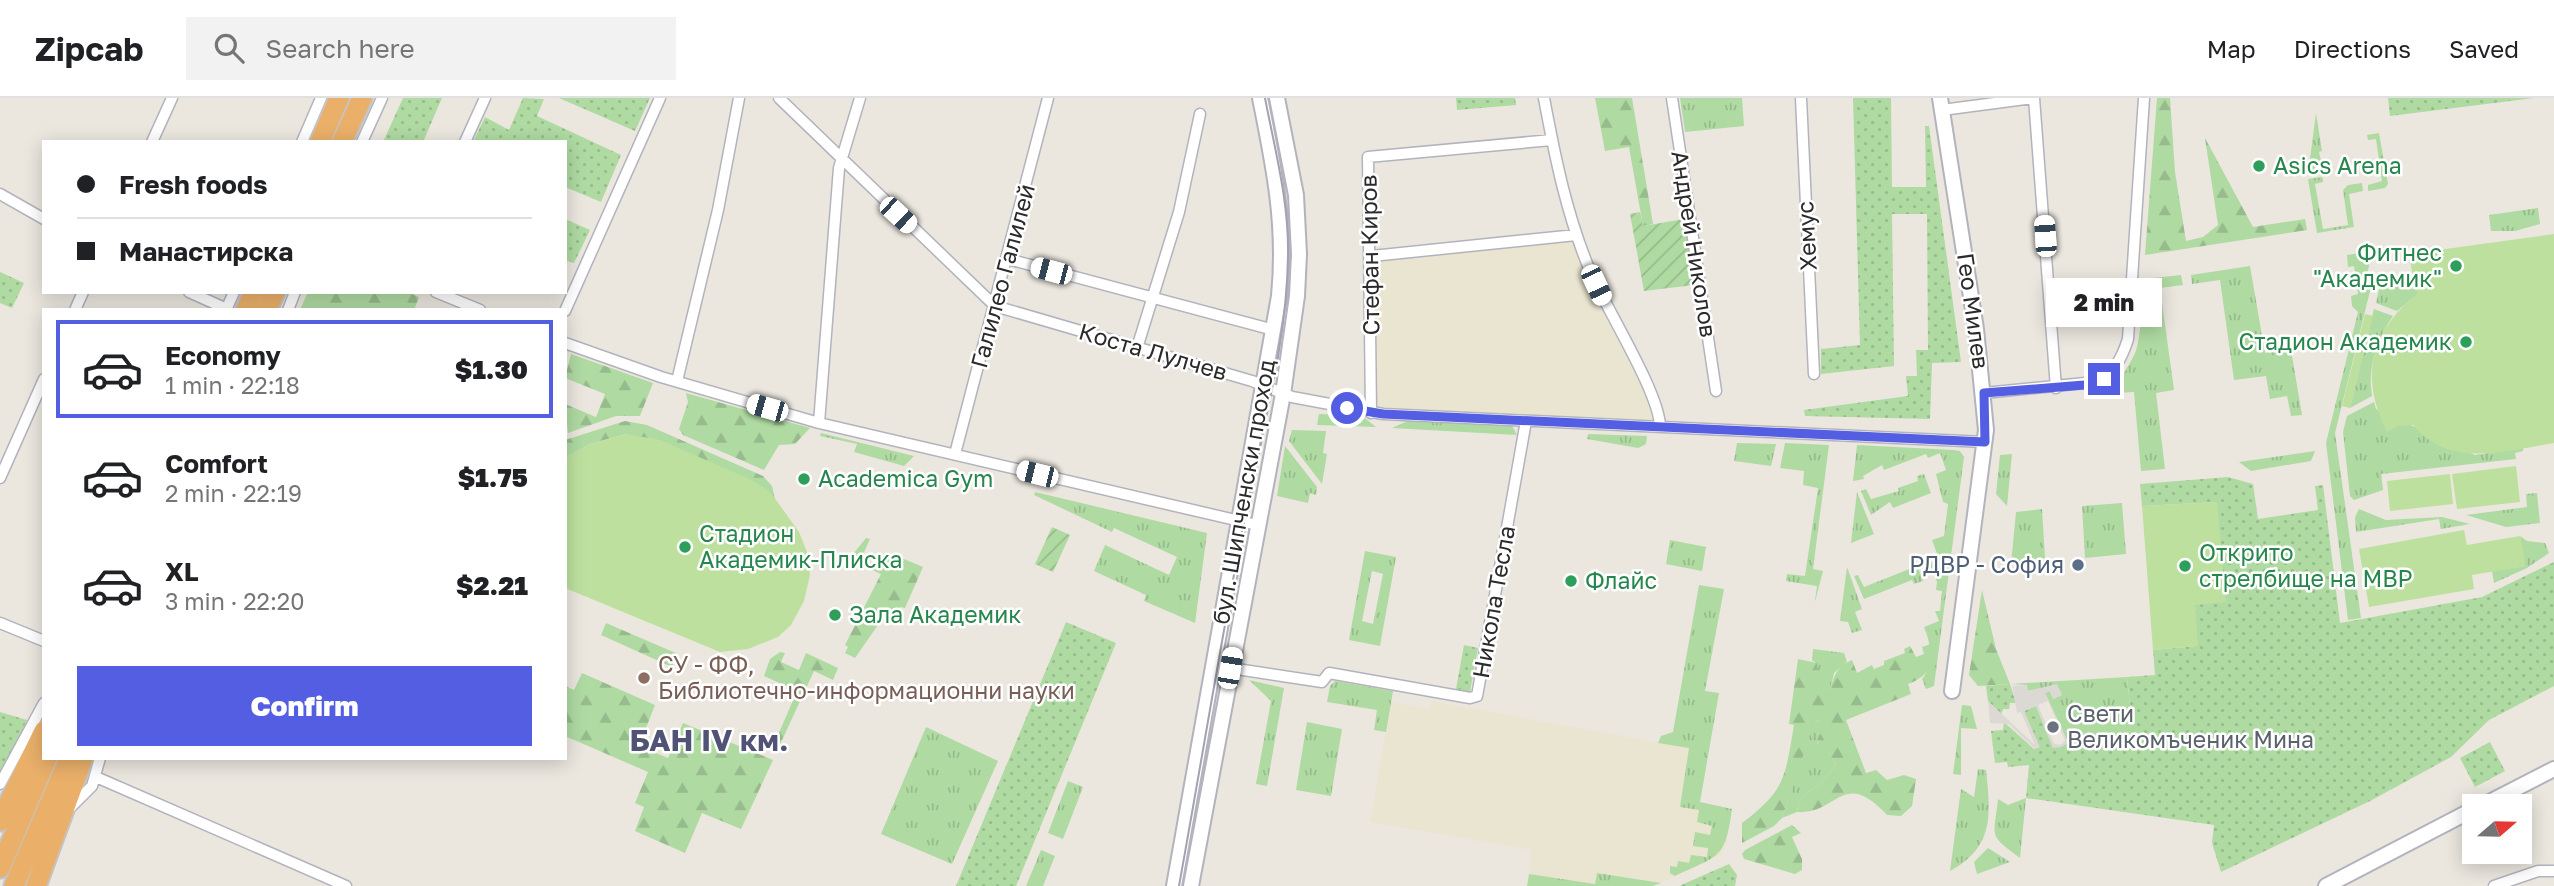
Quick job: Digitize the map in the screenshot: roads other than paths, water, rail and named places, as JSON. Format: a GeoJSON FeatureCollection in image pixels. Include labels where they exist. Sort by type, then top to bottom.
{"type":"FeatureCollection","features":[{"type":"Feature","properties":{"kind":"highway"},"geometry":{"type":"LineString","coordinates":[[321,140],[339,98]]}},
{"type":"Feature","properties":{"kind":"highway"},"geometry":{"type":"LineString","coordinates":[[343,140],[362,98]]}},
{"type":"Feature","properties":{"kind":"highway"},"geometry":{"type":"LineString","coordinates":[[0,821],[42,735]]}},
{"type":"Feature","properties":{"kind":"highway"},"geometry":{"type":"LineString","coordinates":[[0,869],[46,760]]}},
{"type":"Feature","properties":{"kind":"highway"},"geometry":{"type":"LineString","coordinates":[[14,886],[68,760]]}},
{"type":"Feature","properties":{"kind":"highway"},"geometry":{"type":"LineString","coordinates":[[36,886],[82,760]]}},
{"type":"Feature","properties":{"kind":"main road","name":"бул. Шипченски проход"},"geometry":{"type":"LineString","coordinates":[[1174,886],[1274,330],[1283,254],[1280,198],[1259,98]]}},
{"type":"Feature","properties":{"kind":"main road","name":"бул. Шипченски проход"},"geometry":{"type":"LineString","coordinates":[[1191,886],[1283,394],[1297,296],[1299,254],[1296,195],[1277,98]]}},
{"type":"Feature","properties":{"kind":"main road","name":"Гео Милев"},"geometry":{"type":"LineString","coordinates":[[1941,104],[1984,393],[1985,442],[1952,691]]}},
{"type":"Feature","properties":{"kind":"main road"},"geometry":{"type":"LineString","coordinates":[[2505,794],[2554,769]]}},
{"type":"Feature","properties":{"kind":"main road"},"geometry":{"type":"LineString","coordinates":[[2326,886],[2350,881],[2462,816]]}},
{"type":"Feature","properties":{"kind":"street"},"geometry":{"type":"LineString","coordinates":[[153,140],[172,98]]}},
{"type":"Feature","properties":{"kind":"street"},"geometry":{"type":"LineString","coordinates":[[303,140],[321,98]]}},
{"type":"Feature","properties":{"kind":"street"},"geometry":{"type":"LineString","coordinates":[[363,140],[382,98]]}},
{"type":"Feature","properties":{"kind":"street"},"geometry":{"type":"LineString","coordinates":[[466,140],[485,98]]}},
{"type":"Feature","properties":{"kind":"street"},"geometry":{"type":"LineString","coordinates":[[566,308],[660,98]]}},
{"type":"Feature","properties":{"kind":"street"},"geometry":{"type":"LineString","coordinates":[[677,382],[718,210],[739,98]]}},
{"type":"Feature","properties":{"kind":"street","name":"Коста Лулчев"},"geometry":{"type":"LineString","coordinates":[[779,98],[840,160],[995,306],[1283,394],[1371,412],[1985,442]]}},
{"type":"Feature","properties":{"kind":"street"},"geometry":{"type":"LineString","coordinates":[[819,423],[840,160],[860,98]]}},
{"type":"Feature","properties":{"kind":"street","name":"Галилео Галилей"},"geometry":{"type":"LineString","coordinates":[[955,454],[1048,98]]}},
{"type":"Feature","properties":{"kind":"street"},"geometry":{"type":"LineString","coordinates":[[1544,98],[1576,235],[1610,316],[1654,399],[1660,427]]}},
{"type":"Feature","properties":{"kind":"street","name":"Андрей Николов"},"geometry":{"type":"LineString","coordinates":[[1672,98],[1716,391]]}},
{"type":"Feature","properties":{"kind":"street","name":"Хемус"},"geometry":{"type":"LineString","coordinates":[[1801,98],[1814,374]]}},
{"type":"Feature","properties":{"kind":"street"},"geometry":{"type":"LineString","coordinates":[[1941,104],[2033,98],[2056,388]]}},
{"type":"Feature","properties":{"kind":"street"},"geometry":{"type":"LineString","coordinates":[[1984,393],[2056,388],[2104,379],[2121,359],[2128,339],[2144,98]]}},
{"type":"Feature","properties":{"kind":"street"},"geometry":{"type":"LineString","coordinates":[[1137,348],[1179,212],[1200,114]]}},
{"type":"Feature","properties":{"kind":"street","name":"Стефан Киров"},"geometry":{"type":"LineString","coordinates":[[1371,412],[1372,256],[1368,157],[1552,140]]}},
{"type":"Feature","properties":{"kind":"street"},"geometry":{"type":"LineString","coordinates":[[0,194],[42,218]]}},
{"type":"Feature","properties":{"kind":"street"},"geometry":{"type":"LineString","coordinates":[[1372,256],[1576,235]]}},
{"type":"Feature","properties":{"kind":"street"},"geometry":{"type":"LineString","coordinates":[[1008,259],[1153,300],[1274,330]]}},
{"type":"Feature","properties":{"kind":"street"},"geometry":{"type":"LineString","coordinates":[[193,294],[223,308]]}},
{"type":"Feature","properties":{"kind":"street"},"geometry":{"type":"LineString","coordinates":[[457,296],[477,308]]}},
{"type":"Feature","properties":{"kind":"street"},"geometry":{"type":"LineString","coordinates":[[567,344],[677,382],[819,423],[1257,525]]}},
{"type":"Feature","properties":{"kind":"street"},"geometry":{"type":"LineString","coordinates":[[0,478],[42,384]]}},
{"type":"Feature","properties":{"kind":"street","name":"Никола Тесла"},"geometry":{"type":"LineString","coordinates":[[1230,668],[1322,682],[1329,673],[1470,698],[1477,695],[1526,421]]}},
{"type":"Feature","properties":{"kind":"street"},"geometry":{"type":"LineString","coordinates":[[0,623],[42,640]]}},
{"type":"Feature","properties":{"kind":"street"},"geometry":{"type":"LineString","coordinates":[[0,784],[42,707]]}},
{"type":"Feature","properties":{"kind":"street"},"geometry":{"type":"LineString","coordinates":[[61,822],[92,786],[100,760]]}},
{"type":"Feature","properties":{"kind":"street"},"geometry":{"type":"LineString","coordinates":[[96,777],[346,886]]}},
{"type":"Feature","properties":{"kind":"street"},"geometry":{"type":"LineString","coordinates":[[2494,886],[2538,872],[2554,871]]}},
{"type":"Feature","properties":{"kind":"tram line"},"geometry":{"type":"LineString","coordinates":[[1179,886],[1236,566],[1278,356],[1287,289],[1286,215],[1265,98]]}},
{"type":"Feature","properties":{"kind":"place","name":"Asics Arena"},"geometry":{"type":"Point","coordinates":[2259,166]}},
{"type":"Feature","properties":{"kind":"place","name":"Фитнес \"Академик\""},"geometry":{"type":"Point","coordinates":[2456,266]}},
{"type":"Feature","properties":{"kind":"place","name":"Стадион Академик"},"geometry":{"type":"Point","coordinates":[2466,342]}},
{"type":"Feature","properties":{"kind":"place","name":"Academica Gym"},"geometry":{"type":"Point","coordinates":[804,479]}},
{"type":"Feature","properties":{"kind":"place","name":"Стадион Академик-Плиска"},"geometry":{"type":"Point","coordinates":[685,547]}},
{"type":"Feature","properties":{"kind":"place","name":"РДВР - София"},"geometry":{"type":"Point","coordinates":[2078,565]}},
{"type":"Feature","properties":{"kind":"place","name":"Открито стрелбище на МВР"},"geometry":{"type":"Point","coordinates":[2185,566]}},
{"type":"Feature","properties":{"kind":"place","name":"Флайс"},"geometry":{"type":"Point","coordinates":[1571,581]}},
{"type":"Feature","properties":{"kind":"place","name":"Зала Академик"},"geometry":{"type":"Point","coordinates":[835,615]}},
{"type":"Feature","properties":{"kind":"place","name":"СУ - ФФ, Библиотечно-информационни науки"},"geometry":{"type":"Point","coordinates":[644,678]}},
{"type":"Feature","properties":{"kind":"place","name":"Свети Великомъченик Мина"},"geometry":{"type":"Point","coordinates":[2053,727]}},
{"type":"Feature","properties":{"kind":"district","name":"БАН IV км."},"geometry":{"type":"Point","coordinates":[709,741]}}]}
